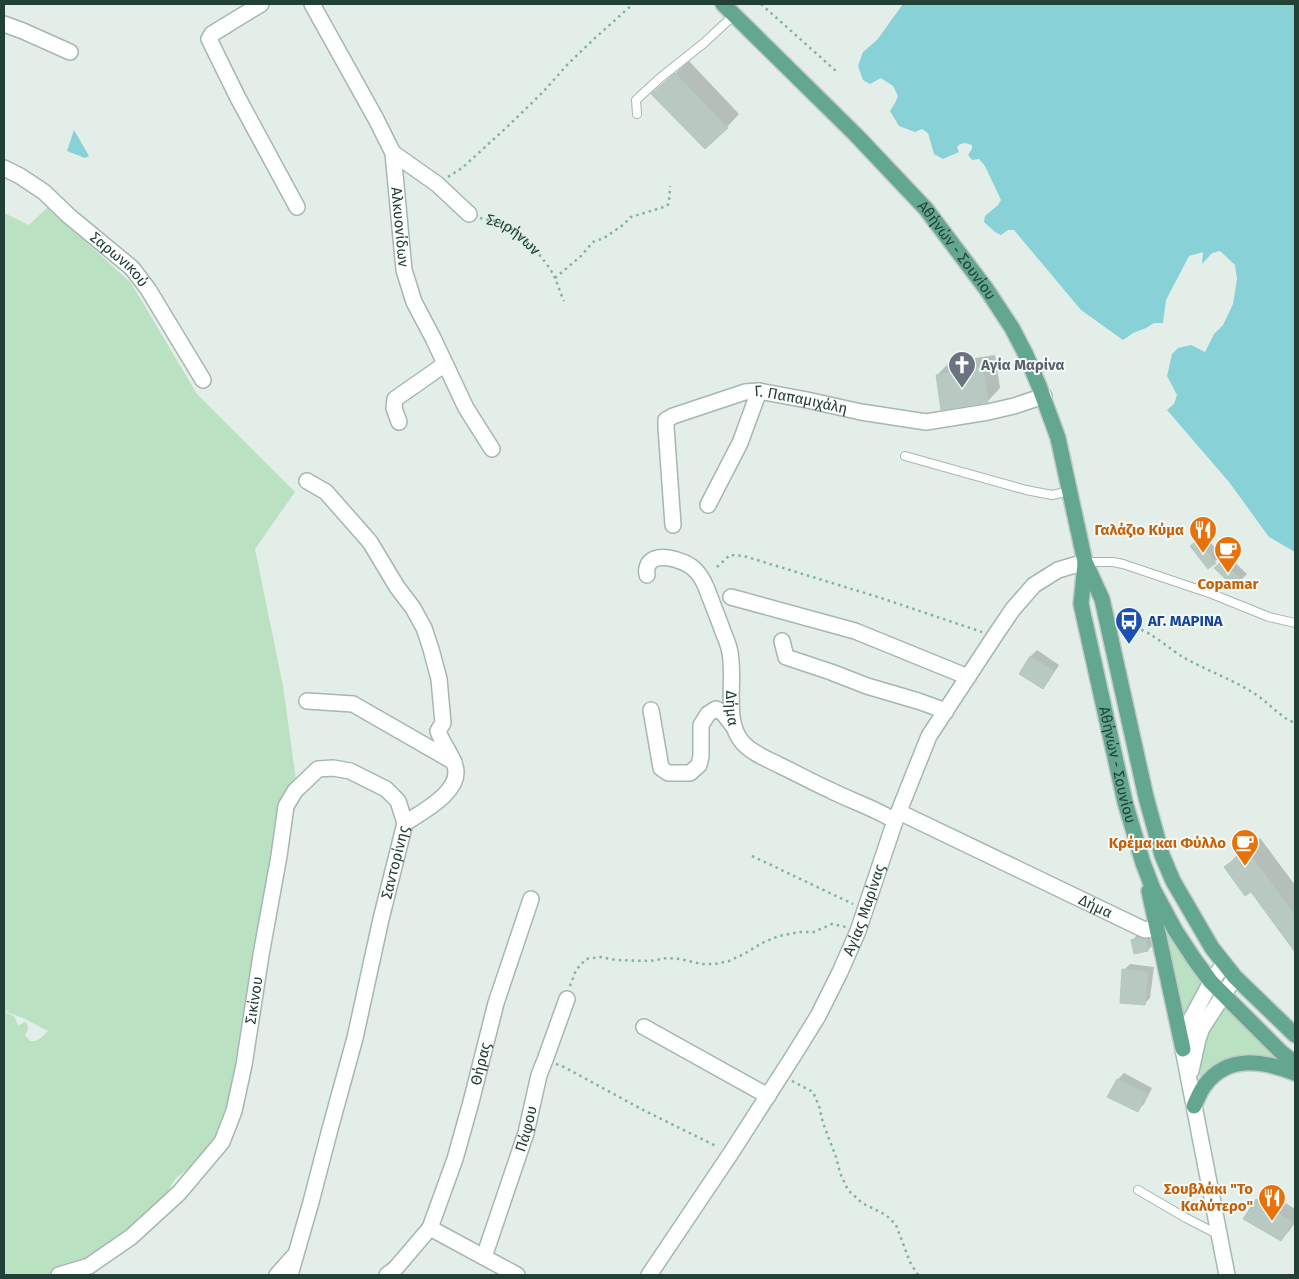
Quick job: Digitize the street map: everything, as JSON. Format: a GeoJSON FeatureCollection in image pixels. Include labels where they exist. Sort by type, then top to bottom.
{"type":"FeatureCollection","features":[{"type":"Feature","properties":{"kind":"main road","name":"Αθήνών - Σουνίου"},"geometry":{"type":"LineString","coordinates":[[723,4],[856,135],[926,209],[996,302],[1026,355],[1044,396],[1058,438],[1085,562],[1102,599],[1146,797],[1162,855],[1173,881],[1212,948],[1235,977],[1295,1036]]}},
{"type":"Feature","properties":{"kind":"main road","name":"Αθήνών - Σουνίου"},"geometry":{"type":"LineString","coordinates":[[1085,562],[1081,604],[1125,802],[1143,863],[1153,889],[1175,930],[1212,982],[1282,1053],[1295,1063]]}},
{"type":"Feature","properties":{"kind":"main road"},"geometry":{"type":"LineString","coordinates":[[1143,863],[1183,1049]]}},
{"type":"Feature","properties":{"kind":"main road"},"geometry":{"type":"LineString","coordinates":[[1194,1106],[1204,1086],[1227,1067],[1253,1062],[1264,1063],[1295,1073]]}},
{"type":"Feature","properties":{"kind":"street"},"geometry":{"type":"LineString","coordinates":[[261,4],[212,34],[209,39],[238,98],[297,206]]}},
{"type":"Feature","properties":{"kind":"street","name":"Αλκυονίδων"},"geometry":{"type":"LineString","coordinates":[[312,4],[393,153],[404,270],[414,302],[466,408],[492,449]]}},
{"type":"Feature","properties":{"kind":"street"},"geometry":{"type":"LineString","coordinates":[[4,24],[23,30],[70,52]]}},
{"type":"Feature","properties":{"kind":"street","name":"Σειρήνων"},"geometry":{"type":"LineString","coordinates":[[393,153],[436,184],[469,214]]}},
{"type":"Feature","properties":{"kind":"street","name":"Σαρωνικού"},"geometry":{"type":"LineString","coordinates":[[4,168],[44,192],[132,268],[148,289],[203,380]]}},
{"type":"Feature","properties":{"kind":"street"},"geometry":{"type":"LineString","coordinates":[[399,422],[394,408],[395,399],[445,364]]}},
{"type":"Feature","properties":{"kind":"street"},"geometry":{"type":"LineString","coordinates":[[708,505],[740,443],[759,391]]}},
{"type":"Feature","properties":{"kind":"street","name":"Γ. Παπαμιχάλη"},"geometry":{"type":"LineString","coordinates":[[673,525],[666,420],[673,416],[744,392],[759,391],[861,412],[926,422],[988,412],[1044,396]]}},
{"type":"Feature","properties":{"kind":"street"},"geometry":{"type":"LineString","coordinates":[[307,481],[326,492],[370,542],[424,628],[439,679],[443,723],[438,731],[454,762]]}},
{"type":"Feature","properties":{"kind":"street","name":"Δήμα"},"geometry":{"type":"LineString","coordinates":[[647,575],[647,567],[651,561],[658,558],[677,559],[686,563],[698,573],[729,648],[733,726],[737,736],[748,748],[830,790],[879,812],[897,817],[1144,930],[1157,928]]}},
{"type":"Feature","properties":{"kind":"street","name":"Αγίας Μαρίνας"},"geometry":{"type":"LineString","coordinates":[[649,1275],[782,1075],[818,1016],[858,931],[897,817],[929,736],[996,634],[1034,585],[1058,570],[1085,562]]}},
{"type":"Feature","properties":{"kind":"street"},"geometry":{"type":"LineString","coordinates":[[731,597],[855,631],[968,677]]}},
{"type":"Feature","properties":{"kind":"street"},"geometry":{"type":"LineString","coordinates":[[782,641],[786,657],[867,686],[946,711]]}},
{"type":"Feature","properties":{"kind":"street"},"geometry":{"type":"LineString","coordinates":[[307,701],[353,704],[454,762]]}},
{"type":"Feature","properties":{"kind":"street"},"geometry":{"type":"LineString","coordinates":[[650,710],[661,768],[668,774],[690,773],[699,765],[701,756],[701,725],[708,714],[716,709],[724,713],[733,726]]}},
{"type":"Feature","properties":{"kind":"street","name":"Σαντορίνης"},"geometry":{"type":"LineString","coordinates":[[290,1275],[355,1038],[381,919],[405,823],[441,800],[456,778],[454,762]]}},
{"type":"Feature","properties":{"kind":"street","name":"Σικίνου"},"geometry":{"type":"LineString","coordinates":[[59,1275],[88,1266],[131,1237],[179,1193],[222,1142],[234,1112],[244,1065],[286,806],[295,791],[318,769],[333,768],[350,771],[386,789],[398,801],[405,823]]}},
{"type":"Feature","properties":{"kind":"street","name":"Θήρας"},"geometry":{"type":"LineString","coordinates":[[430,1228],[455,1159],[496,1003],[531,899]]}},
{"type":"Feature","properties":{"kind":"street"},"geometry":{"type":"LineString","coordinates":[[1224,964],[1188,1025],[1183,1049],[1227,1275]]}},
{"type":"Feature","properties":{"kind":"street"},"geometry":{"type":"LineString","coordinates":[[1189,1080],[1202,1028],[1235,977]]}},
{"type":"Feature","properties":{"kind":"street","name":"Πάφου"},"geometry":{"type":"LineString","coordinates":[[484,1257],[526,1133],[539,1075],[566,999]]}},
{"type":"Feature","properties":{"kind":"street"},"geometry":{"type":"LineString","coordinates":[[644,1027],[768,1096]]}},
{"type":"Feature","properties":{"kind":"street"},"geometry":{"type":"LineString","coordinates":[[388,1275],[430,1228],[517,1275]]}},
{"type":"Feature","properties":{"kind":"street"},"geometry":{"type":"LineString","coordinates":[[277,1275],[297,1252]]}},
{"type":"Feature","properties":{"kind":"lane"},"geometry":{"type":"LineString","coordinates":[[637,114],[636,100],[734,15]]}},
{"type":"Feature","properties":{"kind":"lane"},"geometry":{"type":"LineString","coordinates":[[905,456],[1052,496],[1070,491]]}},
{"type":"Feature","properties":{"kind":"lane"},"geometry":{"type":"LineString","coordinates":[[1085,562],[1123,564],[1212,594],[1269,617],[1295,623]]}},
{"type":"Feature","properties":{"kind":"lane"},"geometry":{"type":"LineString","coordinates":[[1138,1190],[1219,1235]]}},
{"type":"Feature","properties":{"kind":"path"},"geometry":{"type":"LineString","coordinates":[[436,184],[462,168],[543,92],[567,64],[634,4]]}},
{"type":"Feature","properties":{"kind":"path"},"geometry":{"type":"LineString","coordinates":[[761,4],[837,72]]}},
{"type":"Feature","properties":{"kind":"path"},"geometry":{"type":"LineString","coordinates":[[555,278],[581,256],[593,242],[604,238],[631,217],[667,206],[669,203],[670,186]]}},
{"type":"Feature","properties":{"kind":"path","name":"Σειρήνων"},"geometry":{"type":"LineString","coordinates":[[469,214],[503,224],[514,231],[547,266],[555,278],[564,301]]}},
{"type":"Feature","properties":{"kind":"path"},"geometry":{"type":"LineString","coordinates":[[717,567],[730,555],[744,556],[881,598],[985,633],[996,634]]}},
{"type":"Feature","properties":{"kind":"path"},"geometry":{"type":"LineString","coordinates":[[1110,634],[1130,629],[1140,630],[1149,634],[1208,671],[1246,688],[1278,714],[1295,723]]}},
{"type":"Feature","properties":{"kind":"path"},"geometry":{"type":"LineString","coordinates":[[752,856],[866,910]]}},
{"type":"Feature","properties":{"kind":"path"},"geometry":{"type":"LineString","coordinates":[[566,999],[576,970],[586,960],[600,957],[650,962],[667,958],[702,964],[715,964],[729,961],[779,936],[800,932],[814,932],[832,924],[858,931]]}},
{"type":"Feature","properties":{"kind":"path"},"geometry":{"type":"LineString","coordinates":[[545,1060],[564,1067],[645,1111],[731,1153]]}},
{"type":"Feature","properties":{"kind":"path"},"geometry":{"type":"LineString","coordinates":[[782,1075],[812,1092],[819,1106],[840,1173],[848,1190],[862,1203],[886,1215],[896,1225],[910,1262],[918,1275]]}},
{"type":"Feature","properties":{"kind":"green space"},"geometry":{"type":"Polygon","coordinates":[[[48,207],[131,283],[197,394],[295,492],[255,549],[283,686],[296,780],[274,839],[239,1057],[225,1114],[212,1142],[196,1163],[176,1178],[164,1197],[83,1275],[4,1275],[4,213],[29,225],[48,207]],[[6,1008],[6,1013],[14,1016],[18,1025],[27,1023],[28,1029],[25,1035],[30,1041],[38,1040],[48,1031],[23,1018],[7,1012],[6,1008]]]}},
{"type":"Feature","properties":{"kind":"green space"},"geometry":{"type":"Polygon","coordinates":[[[1164,921],[1206,985],[1182,1027],[1164,921]]]}},
{"type":"Feature","properties":{"kind":"green space"},"geometry":{"type":"Polygon","coordinates":[[[1222,1004],[1288,1065],[1263,1056],[1239,1056],[1219,1064],[1199,1082],[1202,1052],[1222,1004]]]}},
{"type":"Feature","properties":{"kind":"water"},"geometry":{"type":"Polygon","coordinates":[[[903,4],[1295,4],[1295,552],[1269,537],[1229,482],[1167,410],[1174,404],[1177,395],[1167,376],[1172,354],[1178,348],[1191,345],[1205,352],[1214,334],[1223,325],[1233,304],[1237,279],[1235,265],[1220,251],[1212,253],[1202,264],[1203,252],[1189,256],[1166,300],[1163,323],[1154,323],[1123,340],[1081,310],[1014,230],[1008,230],[1001,235],[984,222],[985,216],[1001,200],[985,166],[979,159],[972,160],[968,155],[972,145],[960,144],[957,147],[959,152],[943,159],[934,154],[928,133],[922,129],[915,132],[899,126],[890,111],[898,96],[893,86],[881,78],[870,84],[863,80],[858,66],[863,52],[877,40],[903,4]]]}},
{"type":"Feature","properties":{"kind":"water"},"geometry":{"type":"Polygon","coordinates":[[[74,130],[89,156],[85,158],[67,151],[74,130]]]}},
{"type":"Feature","properties":{"kind":"building"},"geometry":{"type":"Polygon","coordinates":[[[675,73],[728,128],[705,149],[651,94],[675,73]]]}},
{"type":"Feature","properties":{"kind":"building","name":"Αγία Μαρίνα"},"geometry":{"type":"Polygon","coordinates":[[[983,367],[988,402],[941,410],[936,375],[983,367]]]}},
{"type":"Feature","properties":{"kind":"building","name":"Γαλάζιο Κύμα"},"geometry":{"type":"Polygon","coordinates":[[[1198,540],[1216,563],[1208,569],[1190,546],[1198,540]]]}},
{"type":"Feature","properties":{"kind":"building","name":"Copamar"},"geometry":{"type":"Polygon","coordinates":[[[1222,561],[1242,580],[1235,588],[1214,568],[1222,561]]]}},
{"type":"Feature","properties":{"kind":"building"},"geometry":{"type":"Polygon","coordinates":[[[1030,656],[1054,671],[1043,689],[1019,674],[1030,656]]]}},
{"type":"Feature","properties":{"kind":"building"},"geometry":{"type":"Polygon","coordinates":[[[1247,850],[1295,915],[1295,952],[1251,892],[1245,896],[1224,867],[1247,850]]]}},
{"type":"Feature","properties":{"kind":"building"},"geometry":{"type":"Polygon","coordinates":[[[1146,939],[1148,951],[1134,954],[1131,940],[1146,939]]]}},
{"type":"Feature","properties":{"kind":"building"},"geometry":{"type":"Polygon","coordinates":[[[1122,969],[1148,972],[1145,1005],[1120,1003],[1122,969]]]}},
{"type":"Feature","properties":{"kind":"building"},"geometry":{"type":"Polygon","coordinates":[[[1117,1079],[1147,1094],[1138,1112],[1107,1097],[1117,1079]]]}},
{"type":"Feature","properties":{"kind":"building","name":"Σουβλάκι \"Το Καλύτερο\""},"geometry":{"type":"Polygon","coordinates":[[[1256,1199],[1293,1222],[1281,1241],[1243,1219],[1256,1199]]]}},
{"type":"Feature","properties":{"kind":"place","name":"Αγία Μαρίνα"},"geometry":{"type":"Point","coordinates":[962,389]}},
{"type":"Feature","properties":{"kind":"place","name":"Γαλάζιο Κύμα"},"geometry":{"type":"Point","coordinates":[1203,554]}},
{"type":"Feature","properties":{"kind":"place","name":"Copamar"},"geometry":{"type":"Point","coordinates":[1228,574]}},
{"type":"Feature","properties":{"kind":"place","name":"ΑΓ. ΜΑΡΙΝΑ"},"geometry":{"type":"Point","coordinates":[1129,645]}},
{"type":"Feature","properties":{"kind":"place","name":"Κρέμα και Φύλλο"},"geometry":{"type":"Point","coordinates":[1245,867]}},
{"type":"Feature","properties":{"kind":"place","name":"Σουβλάκι \"Το Καλύτερο\""},"geometry":{"type":"Point","coordinates":[1272,1222]}}]}
